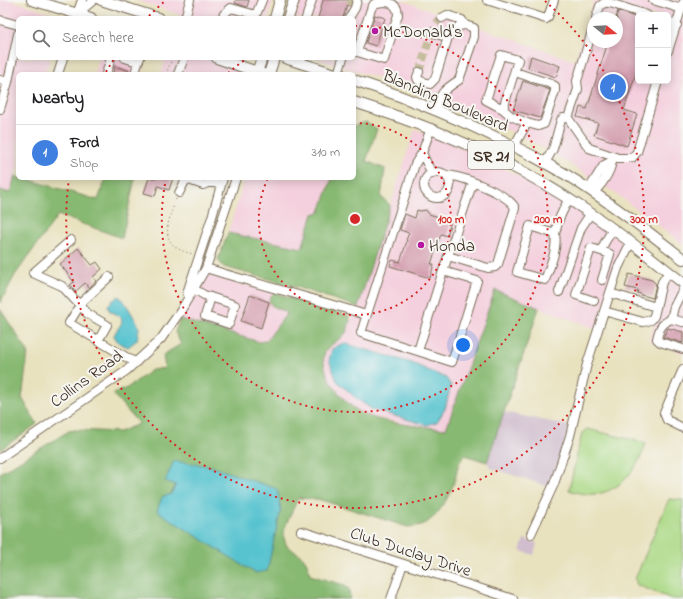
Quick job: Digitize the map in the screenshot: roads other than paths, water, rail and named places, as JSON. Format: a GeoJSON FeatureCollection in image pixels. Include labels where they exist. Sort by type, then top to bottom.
{"type":"FeatureCollection","features":[{"type":"Feature","properties":{"kind":"main road"},"geometry":{"type":"LineString","coordinates":[[32,0],[76,16]]}},
{"type":"Feature","properties":{"kind":"main road"},"geometry":{"type":"LineString","coordinates":[[101,0],[152,16]]}},
{"type":"Feature","properties":{"kind":"main road"},"geometry":{"type":"LineString","coordinates":[[276,16],[280,0]]}},
{"type":"Feature","properties":{"kind":"main road"},"geometry":{"type":"LineString","coordinates":[[289,16],[294,0]]}},
{"type":"Feature","properties":{"kind":"main road"},"geometry":{"type":"LineString","coordinates":[[222,60],[256,72]]}},
{"type":"Feature","properties":{"kind":"main road"},"geometry":{"type":"LineString","coordinates":[[259,72],[262,60]]}},
{"type":"Feature","properties":{"kind":"main road"},"geometry":{"type":"LineString","coordinates":[[270,72],[273,60]]}},
{"type":"Feature","properties":{"kind":"main road"},"geometry":{"type":"LineString","coordinates":[[291,60],[329,72]]}},
{"type":"Feature","properties":{"kind":"main road","name":"Blanding Boulevard"},"geometry":{"type":"LineString","coordinates":[[356,81],[436,110],[514,146],[592,192],[683,259]]}},
{"type":"Feature","properties":{"kind":"main road","name":"Blanding Boulevard"},"geometry":{"type":"LineString","coordinates":[[356,103],[430,128],[501,160],[569,198],[613,229],[683,283]]}},
{"type":"Feature","properties":{"kind":"main road"},"geometry":{"type":"LineString","coordinates":[[430,128],[436,110]]}},
{"type":"Feature","properties":{"kind":"main road"},"geometry":{"type":"LineString","coordinates":[[586,210],[592,192]]}},
{"type":"Feature","properties":{"kind":"street"},"geometry":{"type":"LineString","coordinates":[[76,16],[82,0]]}},
{"type":"Feature","properties":{"kind":"street"},"geometry":{"type":"LineString","coordinates":[[76,16],[94,0]]}},
{"type":"Feature","properties":{"kind":"street"},"geometry":{"type":"LineString","coordinates":[[186,16],[190,0]]}},
{"type":"Feature","properties":{"kind":"street"},"geometry":{"type":"LineString","coordinates":[[235,4],[256,15],[262,0]]}},
{"type":"Feature","properties":{"kind":"street"},"geometry":{"type":"LineString","coordinates":[[307,16],[312,0]]}},
{"type":"Feature","properties":{"kind":"street"},"geometry":{"type":"LineString","coordinates":[[349,16],[355,8],[357,0]]}},
{"type":"Feature","properties":{"kind":"street"},"geometry":{"type":"LineString","coordinates":[[487,0],[546,19],[554,0]]}},
{"type":"Feature","properties":{"kind":"street"},"geometry":{"type":"LineString","coordinates":[[653,0],[682,6],[669,48]]}},
{"type":"Feature","properties":{"kind":"street"},"geometry":{"type":"LineString","coordinates":[[371,2],[388,2],[395,6],[398,11],[395,27],[384,60],[356,51],[371,8],[371,2]]}},
{"type":"Feature","properties":{"kind":"street"},"geometry":{"type":"LineString","coordinates":[[598,12],[600,6],[607,3],[637,12]]}},
{"type":"Feature","properties":{"kind":"street"},"geometry":{"type":"LineString","coordinates":[[223,16],[235,4]]}},
{"type":"Feature","properties":{"kind":"street"},"geometry":{"type":"LineString","coordinates":[[223,16],[235,4]]}},
{"type":"Feature","properties":{"kind":"street"},"geometry":{"type":"LineString","coordinates":[[348,16],[350,6]]}},
{"type":"Feature","properties":{"kind":"street"},"geometry":{"type":"LineString","coordinates":[[436,110],[438,100],[444,90],[459,80],[474,37],[474,28],[465,25],[459,26],[449,34],[443,36],[432,33],[439,20],[447,15],[462,20],[465,25]]}},
{"type":"Feature","properties":{"kind":"street"},"geometry":{"type":"LineString","coordinates":[[0,20],[16,24]]}},
{"type":"Feature","properties":{"kind":"street"},"geometry":{"type":"LineString","coordinates":[[671,23],[677,25]]}},
{"type":"Feature","properties":{"kind":"street"},"geometry":{"type":"LineString","coordinates":[[419,72],[417,78],[418,80],[430,84],[435,79],[449,34]]}},
{"type":"Feature","properties":{"kind":"street"},"geometry":{"type":"LineString","coordinates":[[0,109],[4,81],[16,41]]}},
{"type":"Feature","properties":{"kind":"street"},"geometry":{"type":"LineString","coordinates":[[568,118],[578,89],[577,81],[587,48]]}},
{"type":"Feature","properties":{"kind":"street"},"geometry":{"type":"LineString","coordinates":[[503,109],[518,60],[500,55],[486,100],[503,109],[511,116],[538,126],[544,124],[555,91],[555,86],[551,84],[515,72]]}},
{"type":"Feature","properties":{"kind":"street"},"geometry":{"type":"LineString","coordinates":[[59,72],[62,60]]}},
{"type":"Feature","properties":{"kind":"street"},"geometry":{"type":"LineString","coordinates":[[107,72],[110,60]]}},
{"type":"Feature","properties":{"kind":"street"},"geometry":{"type":"LineString","coordinates":[[136,72],[139,60]]}},
{"type":"Feature","properties":{"kind":"street"},"geometry":{"type":"LineString","coordinates":[[179,72],[183,60]]}},
{"type":"Feature","properties":{"kind":"street"},"geometry":{"type":"LineString","coordinates":[[339,72],[342,60]]}},
{"type":"Feature","properties":{"kind":"street"},"geometry":{"type":"LineString","coordinates":[[568,118],[589,148],[613,158],[632,158],[637,152],[657,84]]}},
{"type":"Feature","properties":{"kind":"street"},"geometry":{"type":"LineString","coordinates":[[545,163],[553,149],[561,120],[563,118],[568,118]]}},
{"type":"Feature","properties":{"kind":"street"},"geometry":{"type":"LineString","coordinates":[[514,146],[527,123]]}},
{"type":"Feature","properties":{"kind":"street"},"geometry":{"type":"LineString","coordinates":[[430,128],[422,153],[415,164],[361,333],[452,362],[477,281],[443,271]]}},
{"type":"Feature","properties":{"kind":"street"},"geometry":{"type":"LineString","coordinates":[[422,153],[432,174]]}},
{"type":"Feature","properties":{"kind":"street"},"geometry":{"type":"LineString","coordinates":[[592,192],[598,189],[610,169],[613,158]]}},
{"type":"Feature","properties":{"kind":"street"},"geometry":{"type":"LineString","coordinates":[[445,175],[449,181],[449,189],[443,197],[436,198],[428,194],[424,187],[426,180],[432,174],[438,172],[445,175],[460,177],[473,182],[509,200],[515,208],[498,264],[492,269],[448,256]]}},
{"type":"Feature","properties":{"kind":"street"},"geometry":{"type":"LineString","coordinates":[[179,193],[186,180]]}},
{"type":"Feature","properties":{"kind":"street"},"geometry":{"type":"LineString","coordinates":[[189,180],[203,185],[208,180],[222,182]]}},
{"type":"Feature","properties":{"kind":"street","name":"Collins Road"},"geometry":{"type":"LineString","coordinates":[[0,458],[111,382],[136,363],[161,339],[180,312],[206,268],[235,180]]}},
{"type":"Feature","properties":{"kind":"street","name":"Collins Road"},"geometry":{"type":"LineString","coordinates":[[180,312],[200,255],[222,182]]}},
{"type":"Feature","properties":{"kind":"street"},"geometry":{"type":"LineString","coordinates":[[418,351],[473,182]]}},
{"type":"Feature","properties":{"kind":"street"},"geometry":{"type":"LineString","coordinates":[[555,234],[530,226],[517,272],[545,280],[556,241],[555,234],[559,220],[569,198]]}},
{"type":"Feature","properties":{"kind":"street"},"geometry":{"type":"LineString","coordinates":[[559,292],[586,210]]}},
{"type":"Feature","properties":{"kind":"street"},"geometry":{"type":"LineString","coordinates":[[601,251],[613,229]]}},
{"type":"Feature","properties":{"kind":"street"},"geometry":{"type":"LineString","coordinates":[[71,240],[34,273],[62,286],[88,314],[107,326],[98,341]]}},
{"type":"Feature","properties":{"kind":"street"},"geometry":{"type":"LineString","coordinates":[[531,534],[562,460],[570,436],[587,364],[618,268],[630,242]]}},
{"type":"Feature","properties":{"kind":"street"},"geometry":{"type":"LineString","coordinates":[[594,300],[576,295],[591,248],[610,254],[602,280]]}},
{"type":"Feature","properties":{"kind":"street"},"geometry":{"type":"LineString","coordinates":[[206,268],[366,316]]}},
{"type":"Feature","properties":{"kind":"street"},"geometry":{"type":"LineString","coordinates":[[604,311],[645,322],[652,319],[662,282],[669,272]]}},
{"type":"Feature","properties":{"kind":"street"},"geometry":{"type":"LineString","coordinates":[[109,277],[80,305],[69,323],[136,363]]}},
{"type":"Feature","properties":{"kind":"street"},"geometry":{"type":"LineString","coordinates":[[194,289],[211,297]]}},
{"type":"Feature","properties":{"kind":"street"},"geometry":{"type":"LineString","coordinates":[[671,319],[674,307],[683,289]]}},
{"type":"Feature","properties":{"kind":"street"},"geometry":{"type":"LineString","coordinates":[[610,293],[656,307]]}},
{"type":"Feature","properties":{"kind":"street"},"geometry":{"type":"LineString","coordinates":[[683,322],[671,319],[661,325],[657,340],[683,350]]}},
{"type":"Feature","properties":{"kind":"street"},"geometry":{"type":"LineString","coordinates":[[683,369],[664,413],[667,420],[683,428]]}},
{"type":"Feature","properties":{"kind":"street","name":"Club Duclay Drive"},"geometry":{"type":"LineString","coordinates":[[301,531],[513,599]]}},
{"type":"Feature","properties":{"kind":"street"},"geometry":{"type":"LineString","coordinates":[[391,599],[403,564]]}},
{"type":"Feature","properties":{"kind":"water"},"geometry":{"type":"Polygon","coordinates":[[[117,297],[120,297],[126,304],[139,328],[137,340],[128,347],[119,343],[114,336],[121,325],[122,320],[121,317],[109,310],[108,305],[117,297]]]}},
{"type":"Feature","properties":{"kind":"water"},"geometry":{"type":"Polygon","coordinates":[[[343,343],[412,363],[446,378],[451,385],[445,409],[437,422],[427,425],[373,410],[357,399],[337,381],[329,360],[332,349],[343,343]]]}},
{"type":"Feature","properties":{"kind":"water"},"geometry":{"type":"Polygon","coordinates":[[[174,461],[210,466],[277,489],[281,509],[267,571],[255,573],[157,511],[162,497],[171,494],[176,485],[165,481],[174,461]]]}},
{"type":"Feature","properties":{"kind":"tunnel"},"geometry":{"type":"LineString","coordinates":[[350,6],[352,0]]}},
{"type":"Feature","properties":{"kind":"tunnel"},"geometry":{"type":"LineString","coordinates":[[436,23],[442,18]]}},
{"type":"Feature","properties":{"kind":"tunnel"},"geometry":{"type":"LineString","coordinates":[[419,72],[431,34]]}},
{"type":"Feature","properties":{"kind":"place","name":"McDonald's"},"geometry":{"type":"Point","coordinates":[375,31]}},
{"type":"Feature","properties":{"kind":"place","name":"Ford"},"geometry":{"type":"Point","coordinates":[613,87]}},
{"type":"Feature","properties":{"kind":"place","name":"Honda"},"geometry":{"type":"Point","coordinates":[421,245]}}]}
